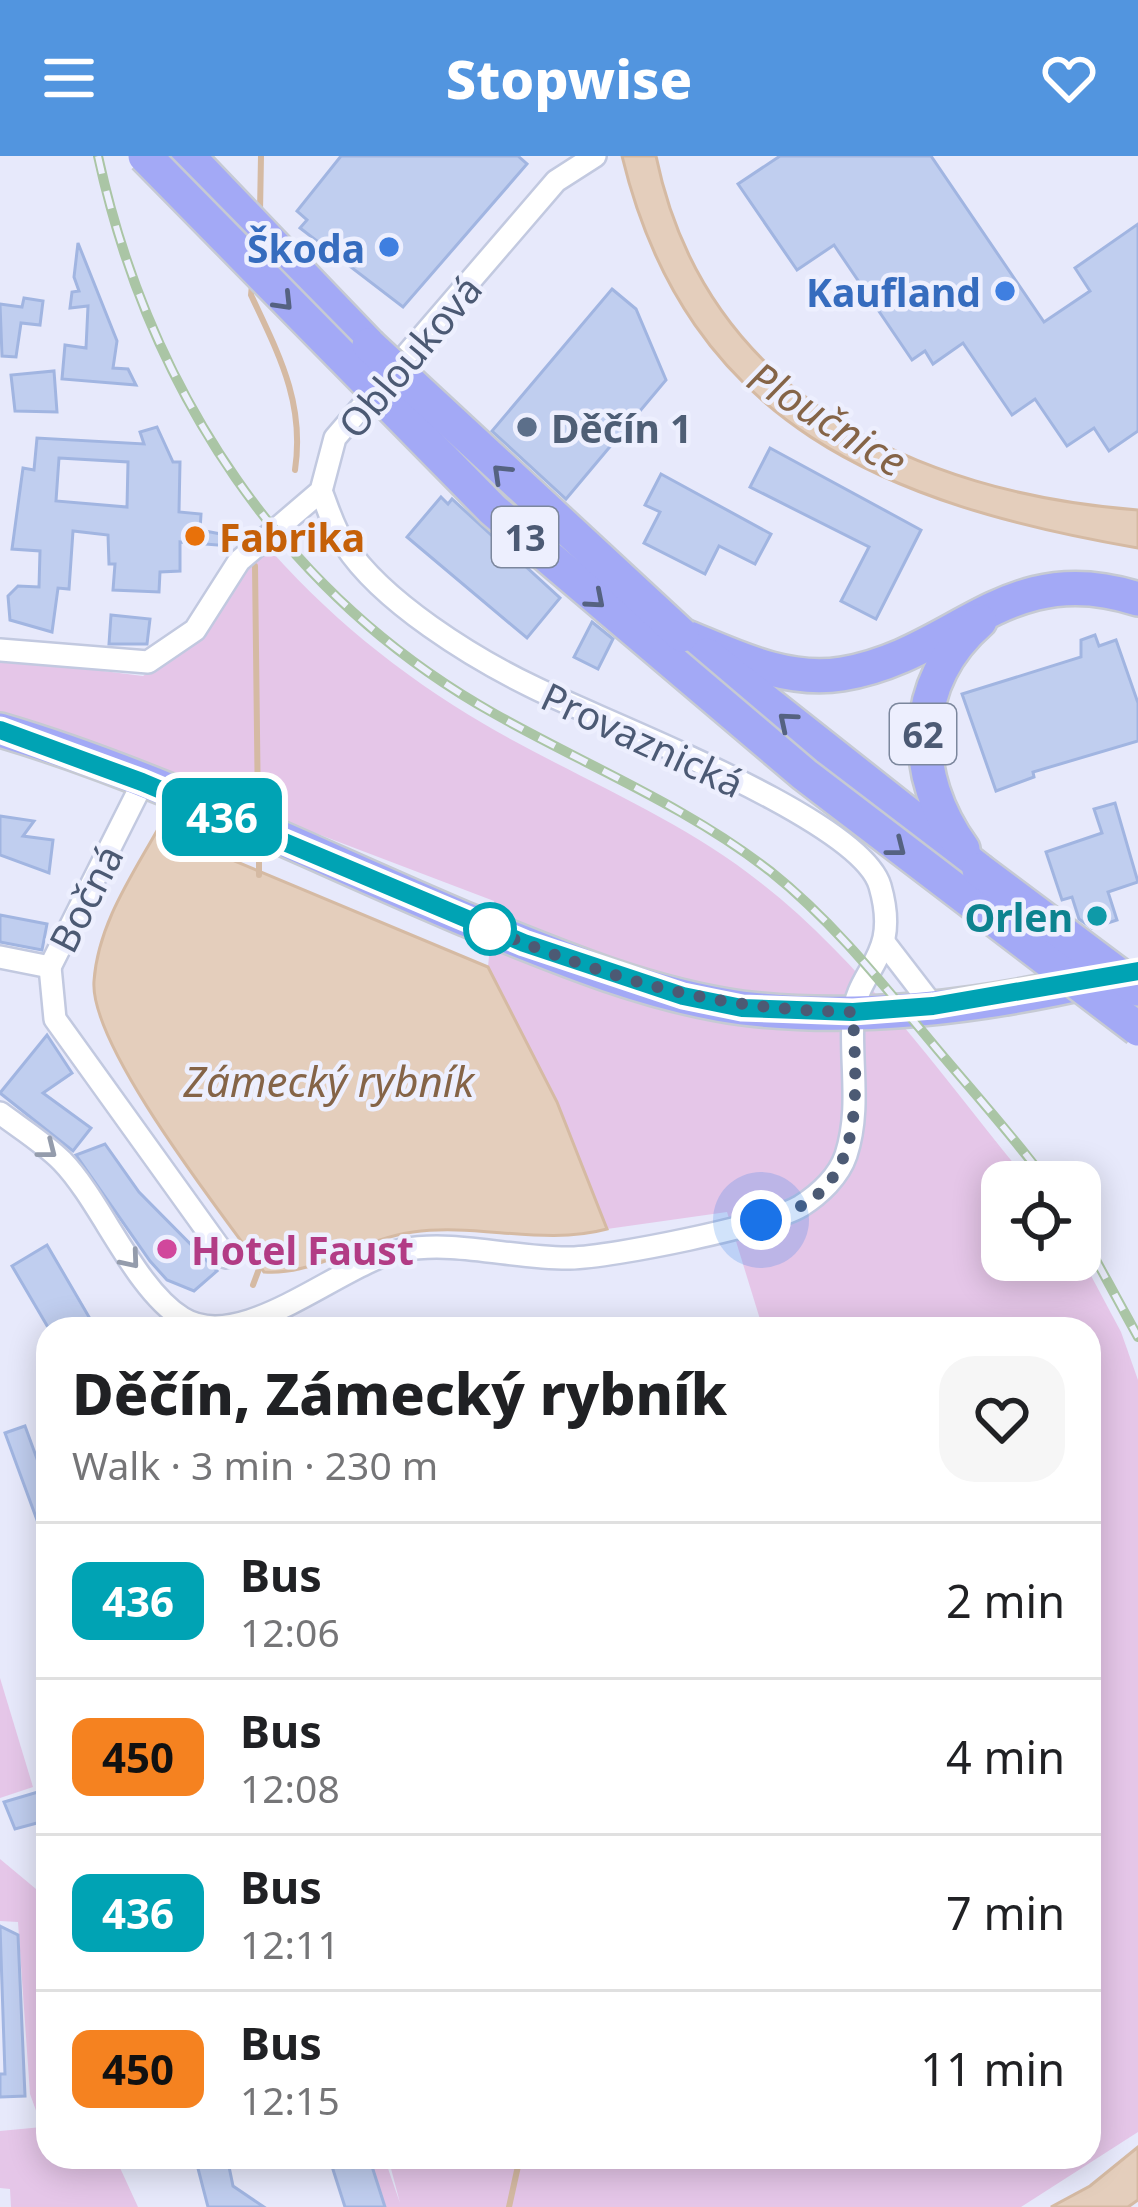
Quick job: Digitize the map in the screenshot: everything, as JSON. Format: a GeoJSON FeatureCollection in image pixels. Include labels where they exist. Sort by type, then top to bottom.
{"type":"FeatureCollection","features":[{"type":"Feature","properties":{"kind":"main road","name":"13"},"geometry":{"type":"LineString","coordinates":[[145,156],[344,364],[510,524],[805,775],[1138,1029]]}},
{"type":"Feature","properties":{"kind":"main road","name":"13"},"geometry":{"type":"LineString","coordinates":[[188,156],[369,346],[682,635],[1138,989]]}},
{"type":"Feature","properties":{"kind":"main road","name":"62"},"geometry":{"type":"LineString","coordinates":[[979,870],[932,796],[923,733],[929,696],[945,662],[964,635],[995,609],[1059,586],[1087,586],[1138,599]]}},
{"type":"Feature","properties":{"kind":"main road"},"geometry":{"type":"LineString","coordinates":[[682,635],[787,674],[842,674],[894,657],[995,609]]}},
{"type":"Feature","properties":{"kind":"main road"},"geometry":{"type":"LineString","coordinates":[[0,730],[142,782],[524,943],[683,996],[742,1008],[853,1012],[933,1006],[1138,971]]}},
{"type":"Feature","properties":{"kind":"street","name":"Oblouková"},"geometry":{"type":"LineString","coordinates":[[321,491],[335,438],[556,182],[594,157]]}},
{"type":"Feature","properties":{"kind":"street"},"geometry":{"type":"LineString","coordinates":[[0,650],[148,662],[196,630],[239,561],[321,491]]}},
{"type":"Feature","properties":{"kind":"street","name":"Provaznická"},"geometry":{"type":"LineString","coordinates":[[321,491],[344,544],[372,577],[442,634],[531,686],[692,758],[860,851],[880,884],[886,945]]}},
{"type":"Feature","properties":{"kind":"street","name":"Bočná"},"geometry":{"type":"LineString","coordinates":[[0,957],[50,967],[142,782]]}},
{"type":"Feature","properties":{"kind":"street"},"geometry":{"type":"LineString","coordinates":[[261,1317],[367,1262],[402,1250],[573,1258],[799,1208],[834,1178],[845,1158],[856,1083],[853,1012],[886,945],[933,1006]]}},
{"type":"Feature","properties":{"kind":"street"},"geometry":{"type":"LineString","coordinates":[[50,967],[56,1019],[226,1257]]}},
{"type":"Feature","properties":{"kind":"street"},"geometry":{"type":"LineString","coordinates":[[0,1112],[64,1162],[124,1253],[180,1317]]}},
{"type":"Feature","properties":{"kind":"shaded area"},"geometry":{"type":"Polygon","coordinates":[[[260,538],[337,617],[422,684],[519,744],[695,837],[761,883],[869,987],[1012,1161],[981,1161],[981,1281],[1094,1281],[1121,1332],[1138,1380],[1138,2132],[1101,2156],[1101,1317],[759,1317],[727,1212],[607,1229],[557,1102],[488,967],[494,901],[0,713],[0,658],[143,676],[207,632],[260,538]]]}},
{"type":"Feature","properties":{"kind":"shaded area"},"geometry":{"type":"Polygon","coordinates":[[[0,1678],[33,1787],[0,1798],[0,1678]]]}},
{"type":"Feature","properties":{"kind":"shaded area"},"geometry":{"type":"Polygon","coordinates":[[[0,1859],[36,1889],[36,2110],[30,2094],[18,1922],[0,1921],[0,1859]]]}},
{"type":"Feature","properties":{"kind":"shaded area"},"geometry":{"type":"Polygon","coordinates":[[[36,2128],[36,2169],[121,2169],[138,2207],[11,2207],[10,2189],[0,2188],[0,2131],[36,2128]]]}},
{"type":"Feature","properties":{"kind":"shaded area"},"geometry":{"type":"Polygon","coordinates":[[[373,2169],[388,2169],[400,2203],[391,2169],[1080,2169],[1021,2207],[385,2207],[373,2169]]]}},
{"type":"Feature","properties":{"kind":"water","name":"Ploučnice"},"geometry":{"type":"Polygon","coordinates":[[[622,156],[656,156],[682,239],[721,309],[771,368],[832,416],[900,453],[975,481],[1055,500],[1138,510],[1138,548],[961,507],[882,476],[811,437],[748,387],[695,325],[653,249],[622,156]]]}},
{"type":"Feature","properties":{"kind":"water","name":"Zámecký rybník"},"geometry":{"type":"Polygon","coordinates":[[[158,829],[488,967],[557,1102],[607,1229],[559,1235],[413,1232],[320,1263],[264,1272],[162,1130],[113,1046],[98,1010],[94,981],[102,940],[117,902],[158,829]]]}},
{"type":"Feature","properties":{"kind":"water"},"geometry":{"type":"Polygon","coordinates":[[[1138,2147],[1138,2200],[1128,2207],[1051,2207],[1090,2186],[1138,2147]]]}},
{"type":"Feature","properties":{"kind":"building","name":"Škoda"},"geometry":{"type":"Polygon","coordinates":[[[341,156],[518,156],[527,164],[403,307],[300,228],[307,220],[297,211],[341,156]]]}},
{"type":"Feature","properties":{"kind":"building"},"geometry":{"type":"Polygon","coordinates":[[[780,156],[931,156],[1044,322],[1090,291],[1075,268],[1138,224],[1138,431],[1109,451],[1094,428],[1067,446],[1035,399],[1012,415],[963,343],[933,364],[925,351],[912,360],[834,245],[797,270],[738,184],[780,156]]]}},
{"type":"Feature","properties":{"kind":"building"},"geometry":{"type":"Polygon","coordinates":[[[78,243],[117,341],[113,368],[128,369],[136,385],[62,379],[65,345],[86,348],[88,306],[70,308],[72,292],[79,291],[74,277],[78,243]]]}},
{"type":"Feature","properties":{"kind":"building"},"geometry":{"type":"Polygon","coordinates":[[[612,289],[636,309],[666,380],[566,499],[492,431],[612,289]]]}},
{"type":"Feature","properties":{"kind":"building"},"geometry":{"type":"Polygon","coordinates":[[[24,298],[43,301],[40,325],[21,323],[16,357],[2,356],[0,304],[22,307],[24,298]]]}},
{"type":"Feature","properties":{"kind":"building"},"geometry":{"type":"Polygon","coordinates":[[[54,371],[57,412],[15,411],[11,375],[54,371]]]}},
{"type":"Feature","properties":{"kind":"building"},"geometry":{"type":"Polygon","coordinates":[[[157,427],[173,462],[180,462],[179,512],[201,514],[200,530],[231,536],[229,546],[180,542],[180,571],[160,572],[159,592],[113,590],[115,564],[109,564],[108,535],[73,531],[69,589],[58,588],[52,632],[10,620],[8,596],[18,586],[39,587],[40,551],[12,549],[23,468],[34,470],[37,438],[144,444],[140,432],[157,427]],[[59,458],[56,501],[127,507],[128,462],[59,458]]]}},
{"type":"Feature","properties":{"kind":"building"},"geometry":{"type":"Polygon","coordinates":[[[770,448],[921,530],[876,619],[841,601],[869,547],[750,487],[770,448]]]}},
{"type":"Feature","properties":{"kind":"building"},"geometry":{"type":"Polygon","coordinates":[[[661,474],[771,534],[755,564],[719,546],[705,574],[644,543],[660,512],[645,505],[661,474]]]}},
{"type":"Feature","properties":{"kind":"building"},"geometry":{"type":"Polygon","coordinates":[[[441,497],[448,504],[452,499],[560,598],[527,638],[407,537],[441,497]]]}},
{"type":"Feature","properties":{"kind":"building"},"geometry":{"type":"Polygon","coordinates":[[[111,615],[150,619],[147,644],[109,644],[111,615]]]}},
{"type":"Feature","properties":{"kind":"building"},"geometry":{"type":"Polygon","coordinates":[[[592,622],[613,639],[598,669],[574,657],[592,622]]]}},
{"type":"Feature","properties":{"kind":"building"},"geometry":{"type":"Polygon","coordinates":[[[1095,635],[1099,646],[1116,640],[1138,703],[1138,741],[1033,772],[1034,777],[996,791],[962,694],[1081,657],[1081,640],[1095,635]]]}},
{"type":"Feature","properties":{"kind":"building"},"geometry":{"type":"Polygon","coordinates":[[[1115,803],[1138,882],[1108,892],[1117,920],[1092,928],[1079,919],[1072,897],[1062,900],[1046,852],[1102,833],[1094,809],[1115,803]]]}},
{"type":"Feature","properties":{"kind":"building"},"geometry":{"type":"Polygon","coordinates":[[[0,816],[34,821],[23,836],[53,840],[49,873],[0,855],[0,816]]]}},
{"type":"Feature","properties":{"kind":"building"},"geometry":{"type":"Polygon","coordinates":[[[0,915],[47,924],[42,950],[0,942],[0,915]]]}},
{"type":"Feature","properties":{"kind":"building"},"geometry":{"type":"Polygon","coordinates":[[[47,1035],[72,1073],[43,1093],[91,1128],[73,1151],[0,1093],[47,1035]]]}},
{"type":"Feature","properties":{"kind":"building"},"geometry":{"type":"Polygon","coordinates":[[[105,1144],[139,1192],[217,1271],[194,1291],[167,1280],[150,1261],[76,1155],[105,1144]]]}},
{"type":"Feature","properties":{"kind":"building"},"geometry":{"type":"Polygon","coordinates":[[[47,1245],[89,1317],[42,1317],[12,1266],[47,1245]]]}},
{"type":"Feature","properties":{"kind":"building"},"geometry":{"type":"Polygon","coordinates":[[[25,1426],[36,1456],[36,1517],[5,1433],[25,1426]]]}},
{"type":"Feature","properties":{"kind":"building"},"geometry":{"type":"Polygon","coordinates":[[[36,1793],[36,1823],[15,1829],[4,1802],[36,1793]]]}},
{"type":"Feature","properties":{"kind":"building"},"geometry":{"type":"Polygon","coordinates":[[[0,1926],[18,1935],[25,2096],[0,2097],[0,2074],[5,2074],[0,1926]]]}},
{"type":"Feature","properties":{"kind":"building"},"geometry":{"type":"Polygon","coordinates":[[[198,2169],[229,2169],[233,2186],[264,2207],[208,2207],[198,2169]]]}},
{"type":"Feature","properties":{"kind":"building"},"geometry":{"type":"Polygon","coordinates":[[[333,2169],[373,2169],[385,2207],[345,2207],[333,2169]]]}},
{"type":"Feature","properties":{"kind":"waterway"},"geometry":{"type":"LineString","coordinates":[[260,212],[261,156]]}},
{"type":"Feature","properties":{"kind":"waterway"},"geometry":{"type":"LineString","coordinates":[[252,285],[251,295],[293,401],[295,470]]}},
{"type":"Feature","properties":{"kind":"waterway"},"geometry":{"type":"LineString","coordinates":[[255,566],[258,815]]}},
{"type":"Feature","properties":{"kind":"waterway"},"geometry":{"type":"LineString","coordinates":[[259,840],[259,875]]}},
{"type":"Feature","properties":{"kind":"waterway"},"geometry":{"type":"LineString","coordinates":[[253,1285],[262,1261]]}},
{"type":"Feature","properties":{"kind":"waterway"},"geometry":{"type":"LineString","coordinates":[[509,2207],[517,2169]]}},
{"type":"Feature","properties":{"kind":"railway"},"geometry":{"type":"LineString","coordinates":[[98,156],[121,242],[152,325],[190,404],[236,478],[289,547],[350,610],[419,665],[495,714],[704,826],[770,871],[858,956],[1031,1161]]}},
{"type":"Feature","properties":{"kind":"railway"},"geometry":{"type":"LineString","coordinates":[[1101,1269],[1138,1337]]}},
{"type":"Feature","properties":{"kind":"bus line","name":"436"},"geometry":{"type":"LineString","coordinates":[[0,730],[142,782],[524,943],[683,996],[742,1008],[853,1012],[933,1006],[1138,971]]}},
{"type":"Feature","properties":{"kind":"place","name":"Škoda"},"geometry":{"type":"Point","coordinates":[389,247]}},
{"type":"Feature","properties":{"kind":"place","name":"Kaufland"},"geometry":{"type":"Point","coordinates":[1005,291]}},
{"type":"Feature","properties":{"kind":"place","name":"Děčín 1"},"geometry":{"type":"Point","coordinates":[527,427]}},
{"type":"Feature","properties":{"kind":"place","name":"Fabrika"},"geometry":{"type":"Point","coordinates":[195,536]}},
{"type":"Feature","properties":{"kind":"place","name":"Orlen"},"geometry":{"type":"Point","coordinates":[1097,916]}},
{"type":"Feature","properties":{"kind":"place","name":"Hotel Faust"},"geometry":{"type":"Point","coordinates":[167,1249]}},
{"type":"Feature","properties":{"kind":"route"},"geometry":{"type":"LineString","coordinates":[[490,929],[482,926],[683,996],[742,1008],[853,1012],[854,1122],[845,1158],[818,1194],[799,1208],[761,1220]]}}]}
